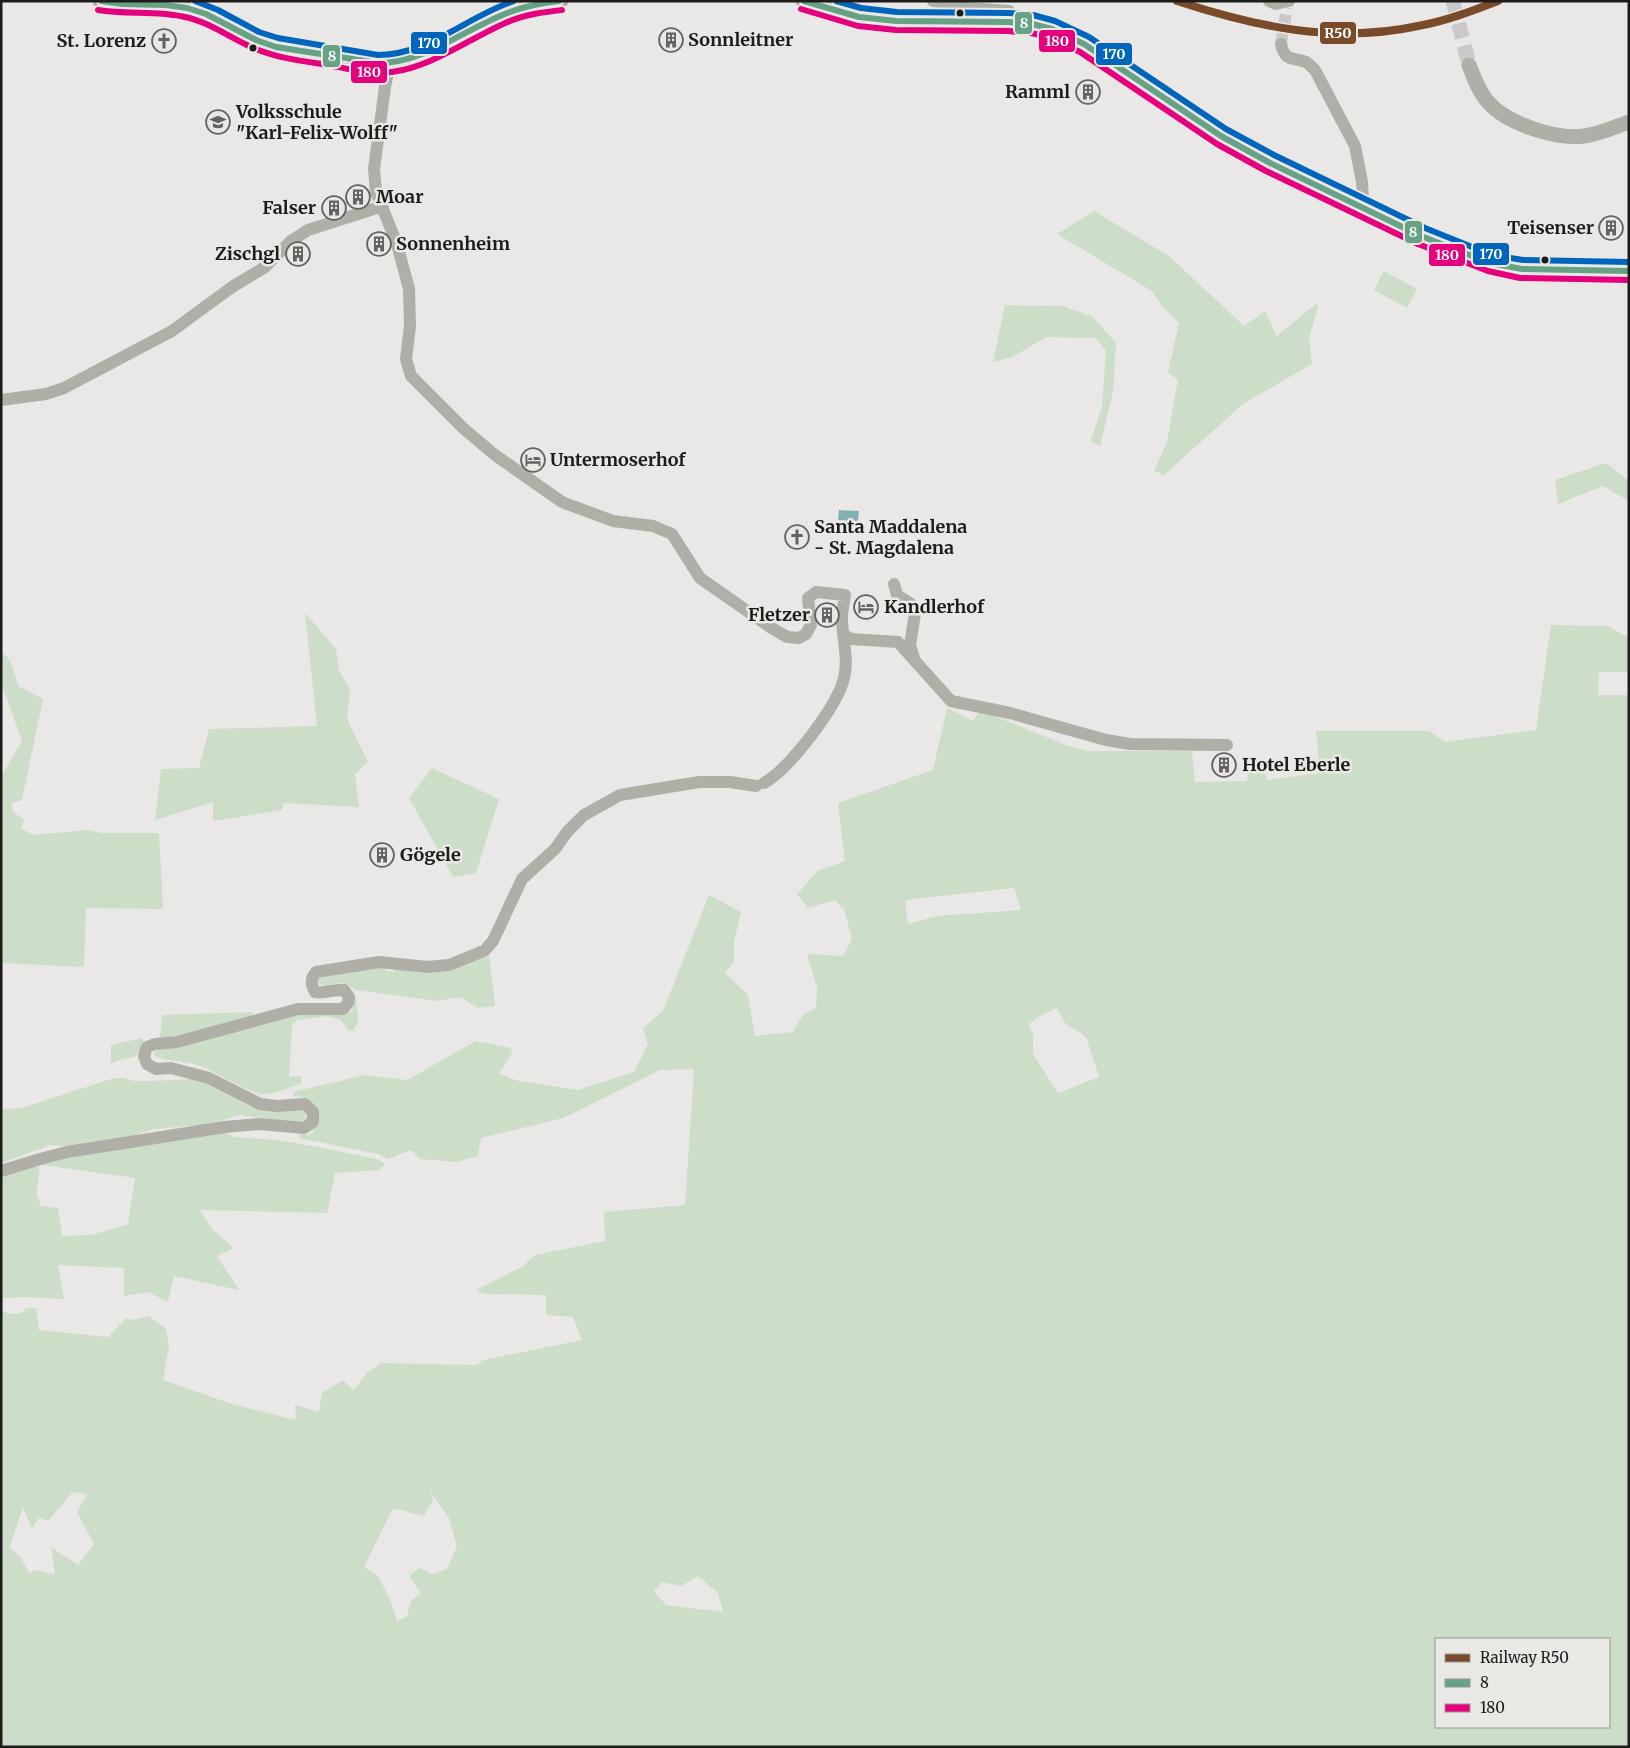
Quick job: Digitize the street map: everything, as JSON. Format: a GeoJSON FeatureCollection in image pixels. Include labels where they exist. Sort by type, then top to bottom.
{"type":"FeatureCollection","features":[{"type":"Feature","properties":{"kind":"street"},"geometry":{"type":"LineString","coordinates":[[100,1],[186,8],[214,18],[256,40],[280,48],[372,63],[390,63],[430,52],[509,12],[561,1]]}},
{"type":"Feature","properties":{"kind":"street"},"geometry":{"type":"LineString","coordinates":[[803,1],[859,17],[896,21],[1008,22],[1032,24],[1052,29],[1084,44],[1221,136],[1270,163],[1421,236],[1490,263],[1522,269],[1629,271]]}},
{"type":"Feature","properties":{"kind":"street"},"geometry":{"type":"LineString","coordinates":[[933,1],[954,7],[1009,11],[1008,22]]}},
{"type":"Feature","properties":{"kind":"street"},"geometry":{"type":"LineString","coordinates":[[1269,1],[1276,4],[1288,4]]}},
{"type":"Feature","properties":{"kind":"street"},"geometry":{"type":"LineString","coordinates":[[1281,44],[1285,55],[1308,63],[1315,70],[1355,146],[1362,182],[1363,200],[1360,206]]}},
{"type":"Feature","properties":{"kind":"street"},"geometry":{"type":"LineString","coordinates":[[1,1171],[67,1152],[231,1126],[259,1124],[304,1128],[313,1122],[313,1112],[305,1104],[277,1106],[260,1104],[209,1078],[171,1068],[156,1069],[147,1064],[144,1056],[147,1047],[155,1044],[177,1042],[298,1009],[343,1009],[348,1003],[349,997],[344,990],[336,989],[323,994],[314,992],[311,978],[316,972],[379,962],[414,967],[442,966],[484,950],[493,941],[522,879],[555,849],[567,832],[584,815],[620,796],[699,782],[730,782],[760,785],[779,774],[826,716],[837,698],[844,678],[846,654],[842,615],[845,595],[816,592],[808,598],[810,625],[806,634],[799,638],[787,637],[700,578],[672,534],[653,526],[613,522],[562,502],[517,472],[463,428],[411,376],[406,359],[410,326],[409,289],[397,244],[376,192],[374,169],[390,63]]}},
{"type":"Feature","properties":{"kind":"street"},"geometry":{"type":"LineString","coordinates":[[1469,65],[1478,88],[1489,104],[1511,119],[1530,128],[1560,136],[1583,136],[1629,122]]}},
{"type":"Feature","properties":{"kind":"street"},"geometry":{"type":"LineString","coordinates":[[1,400],[46,394],[64,388],[172,330],[232,287],[266,266],[291,241],[308,230],[383,206]]}},
{"type":"Feature","properties":{"kind":"street"},"geometry":{"type":"LineString","coordinates":[[894,584],[897,595],[914,605],[917,609],[910,645],[914,660]]}},
{"type":"Feature","properties":{"kind":"street"},"geometry":{"type":"LineString","coordinates":[[843,634],[851,639],[898,642],[951,701],[1010,713],[1060,728],[1130,744],[1227,745]]}},
{"type":"Feature","properties":{"kind":"green space"},"geometry":{"type":"Polygon","coordinates":[[[1094,211],[1169,256],[1244,326],[1265,311],[1277,336],[1317,303],[1318,307],[1309,338],[1312,364],[1243,404],[1164,475],[1154,471],[1167,442],[1178,380],[1168,373],[1179,323],[1162,306],[1152,291],[1057,234],[1094,211]]]}},
{"type":"Feature","properties":{"kind":"green space"},"geometry":{"type":"Polygon","coordinates":[[[1384,271],[1417,289],[1407,308],[1374,290],[1384,271]]]}},
{"type":"Feature","properties":{"kind":"green space"},"geometry":{"type":"Polygon","coordinates":[[[1005,305],[1063,306],[1093,317],[1116,343],[1113,391],[1100,447],[1091,440],[1102,407],[1106,351],[1096,338],[1047,337],[1012,357],[993,362],[1005,305]]]}},
{"type":"Feature","properties":{"kind":"green space"},"geometry":{"type":"Polygon","coordinates":[[[1606,463],[1629,481],[1629,501],[1603,486],[1558,504],[1555,480],[1606,463]]]}},
{"type":"Feature","properties":{"kind":"green space"},"geometry":{"type":"Polygon","coordinates":[[[305,613],[336,649],[339,670],[350,689],[347,719],[368,762],[355,774],[359,807],[283,803],[282,810],[213,821],[213,802],[155,820],[161,769],[199,768],[209,729],[317,726],[305,613]]]}},
{"type":"Feature","properties":{"kind":"green space"},"geometry":{"type":"Polygon","coordinates":[[[1551,625],[1608,626],[1629,638],[1629,672],[1599,672],[1598,695],[1629,695],[1629,1747],[1,1747],[1,1309],[6,1313],[19,1314],[27,1308],[36,1308],[39,1330],[108,1337],[126,1318],[131,1320],[149,1316],[166,1329],[169,1347],[163,1380],[232,1404],[296,1420],[295,1405],[319,1412],[322,1393],[343,1380],[354,1390],[366,1374],[380,1363],[477,1365],[483,1360],[582,1340],[573,1317],[546,1315],[546,1295],[484,1294],[476,1290],[523,1266],[535,1255],[605,1241],[604,1212],[685,1205],[694,1069],[660,1070],[563,1118],[481,1138],[478,1156],[457,1162],[420,1159],[411,1150],[388,1159],[378,1154],[299,1138],[300,1134],[310,1135],[315,1128],[318,1115],[317,1109],[313,1104],[302,1097],[294,1096],[293,1092],[365,1075],[407,1080],[476,1041],[511,1048],[512,1053],[499,1074],[519,1081],[578,1090],[634,1072],[648,1044],[643,1028],[663,1011],[709,895],[741,912],[734,942],[734,962],[725,973],[748,995],[755,1036],[793,1032],[802,1016],[816,1008],[817,987],[807,954],[843,956],[852,939],[844,909],[835,900],[808,908],[797,894],[818,871],[845,861],[838,803],[933,770],[947,708],[973,721],[980,710],[1066,745],[1089,751],[1192,751],[1195,782],[1247,781],[1248,773],[1265,772],[1267,780],[1320,773],[1316,731],[1429,731],[1445,742],[1536,730],[1551,625]],[[1014,888],[905,900],[908,924],[937,916],[1021,910],[1014,888]],[[1057,1008],[1038,1017],[1029,1024],[1033,1035],[1033,1054],[1058,1093],[1099,1077],[1086,1037],[1065,1023],[1057,1008]],[[430,1491],[433,1500],[424,1516],[393,1508],[364,1567],[378,1576],[390,1599],[397,1621],[407,1616],[411,1601],[421,1593],[409,1576],[419,1568],[434,1574],[447,1569],[457,1546],[449,1518],[430,1491]],[[73,1492],[48,1521],[39,1518],[32,1528],[23,1508],[9,1548],[20,1556],[29,1573],[37,1570],[55,1574],[51,1547],[78,1565],[94,1544],[77,1512],[87,1494],[73,1492]],[[698,1576],[681,1586],[662,1582],[654,1591],[666,1605],[723,1612],[718,1593],[698,1576]]]}},
{"type":"Feature","properties":{"kind":"green space"},"geometry":{"type":"Polygon","coordinates":[[[1,652],[10,662],[18,686],[43,699],[22,800],[12,803],[13,812],[25,820],[21,828],[33,835],[87,830],[102,833],[159,833],[163,909],[86,908],[84,967],[1,963],[1,777],[22,741],[1,682],[1,652]]]}},
{"type":"Feature","properties":{"kind":"green space"},"geometry":{"type":"Polygon","coordinates":[[[432,768],[499,799],[476,873],[453,877],[409,798],[432,768]]]}},
{"type":"Feature","properties":{"kind":"green space"},"geometry":{"type":"Polygon","coordinates":[[[489,952],[495,1006],[477,1008],[461,997],[437,1001],[356,990],[340,983],[324,987],[317,982],[318,977],[387,966],[386,971],[395,972],[394,967],[420,973],[436,972],[489,952]]]}},
{"type":"Feature","properties":{"kind":"green space"},"geometry":{"type":"Polygon","coordinates":[[[356,997],[358,1022],[353,1031],[348,1030],[341,1020],[328,1016],[297,1020],[292,1026],[289,1077],[301,1076],[301,1084],[278,1092],[258,1093],[203,1067],[154,1056],[156,1049],[260,1026],[297,1013],[344,1014],[353,1010],[354,998],[356,997]]]}},
{"type":"Feature","properties":{"kind":"green space"},"geometry":{"type":"Polygon","coordinates":[[[252,1012],[254,1017],[170,1038],[160,1037],[162,1015],[252,1012]]]}},
{"type":"Feature","properties":{"kind":"green space"},"geometry":{"type":"Polygon","coordinates":[[[142,1038],[144,1043],[136,1056],[111,1064],[111,1045],[142,1038]]]}},
{"type":"Feature","properties":{"kind":"green space"},"geometry":{"type":"Polygon","coordinates":[[[122,1078],[135,1081],[192,1079],[215,1086],[249,1106],[262,1110],[302,1109],[307,1115],[306,1119],[297,1123],[239,1115],[203,1125],[154,1129],[122,1139],[69,1147],[51,1145],[1,1163],[1,1109],[22,1108],[111,1079],[122,1078]]]}},
{"type":"Feature","properties":{"kind":"green space"},"geometry":{"type":"Polygon","coordinates":[[[224,1132],[234,1137],[277,1140],[318,1147],[376,1159],[386,1164],[379,1170],[335,1173],[327,1213],[200,1210],[212,1229],[234,1248],[217,1256],[239,1290],[174,1276],[168,1302],[148,1292],[124,1296],[124,1268],[58,1265],[64,1299],[1,1298],[1,1176],[36,1164],[40,1168],[36,1193],[41,1206],[58,1208],[62,1236],[91,1235],[128,1224],[135,1178],[43,1165],[42,1162],[224,1132]]]}},
{"type":"Feature","properties":{"kind":"water"},"geometry":{"type":"Polygon","coordinates":[[[839,510],[859,511],[858,521],[838,520],[839,510]]]}},
{"type":"Feature","properties":{"kind":"tunnel"},"geometry":{"type":"LineString","coordinates":[[1453,1],[1469,65]]}},
{"type":"Feature","properties":{"kind":"tunnel"},"geometry":{"type":"LineString","coordinates":[[1281,44],[1287,8]]}},
{"type":"Feature","properties":{"kind":"rail line","name":"R50"},"geometry":{"type":"LineString","coordinates":[[1177,1],[1266,25],[1326,33],[1387,31],[1428,24],[1498,1]]}},
{"type":"Feature","properties":{"kind":"transit line","name":"8"},"geometry":{"type":"LineString","coordinates":[[101,1],[187,8],[206,14],[256,40],[276,47],[378,63],[413,57],[446,44],[510,12],[534,5],[559,1]]}},
{"type":"Feature","properties":{"kind":"transit line","name":"170"},"geometry":{"type":"LineString","coordinates":[[195,1],[218,10],[259,32],[278,38],[378,55],[414,49],[514,1]]}},
{"type":"Feature","properties":{"kind":"transit line","name":"8"},"geometry":{"type":"LineString","coordinates":[[804,1],[859,17],[896,21],[1008,22],[1032,24],[1052,29],[1084,44],[1221,136],[1270,163],[1421,236],[1490,263],[1522,269],[1629,271]]}},
{"type":"Feature","properties":{"kind":"transit line","name":"170"},"geometry":{"type":"LineString","coordinates":[[836,1],[861,8],[897,12],[1009,13],[1033,15],[1055,21],[1089,37],[1226,129],[1274,155],[1425,228],[1492,255],[1523,260],[1629,262]]}},
{"type":"Feature","properties":{"kind":"transit line","name":"180"},"geometry":{"type":"LineString","coordinates":[[801,9],[858,26],[896,30],[1008,31],[1049,37],[1080,52],[1217,144],[1266,171],[1418,244],[1488,271],[1520,278],[1629,280]]}},
{"type":"Feature","properties":{"kind":"transit line","name":"180"},"geometry":{"type":"LineString","coordinates":[[98,10],[164,14],[194,19],[251,47],[270,54],[376,73],[408,69],[423,64],[510,21],[529,15],[562,10]]}},
{"type":"Feature","properties":{"kind":"place","name":"Sonnleitner"},"geometry":{"type":"Point","coordinates":[671,40]}},
{"type":"Feature","properties":{"kind":"place","name":"St. Lorenz"},"geometry":{"type":"Point","coordinates":[164,41]}},
{"type":"Feature","properties":{"kind":"place","name":"Ramml"},"geometry":{"type":"Point","coordinates":[1088,92]}},
{"type":"Feature","properties":{"kind":"place","name":"Volksschule \"Karl-Felix-Wolff\""},"geometry":{"type":"Point","coordinates":[218,122]}},
{"type":"Feature","properties":{"kind":"place","name":"Moar"},"geometry":{"type":"Point","coordinates":[358,197]}},
{"type":"Feature","properties":{"kind":"place","name":"Falser"},"geometry":{"type":"Point","coordinates":[334,208]}},
{"type":"Feature","properties":{"kind":"place","name":"Teisenser"},"geometry":{"type":"Point","coordinates":[1611,228]}},
{"type":"Feature","properties":{"kind":"place","name":"Sonnenheim"},"geometry":{"type":"Point","coordinates":[379,244]}},
{"type":"Feature","properties":{"kind":"place","name":"Zischgl"},"geometry":{"type":"Point","coordinates":[298,254]}},
{"type":"Feature","properties":{"kind":"place","name":"Untermoserhof"},"geometry":{"type":"Point","coordinates":[533,460]}},
{"type":"Feature","properties":{"kind":"place","name":"Santa Maddalena - St. Magdalena"},"geometry":{"type":"Point","coordinates":[797,537]}},
{"type":"Feature","properties":{"kind":"place","name":"Kandlerhof"},"geometry":{"type":"Point","coordinates":[866,607]}},
{"type":"Feature","properties":{"kind":"place","name":"Fletzer"},"geometry":{"type":"Point","coordinates":[827,615]}},
{"type":"Feature","properties":{"kind":"place","name":"Hotel Eberle"},"geometry":{"type":"Point","coordinates":[1224,765]}},
{"type":"Feature","properties":{"kind":"place","name":"Gögele"},"geometry":{"type":"Point","coordinates":[382,855]}}]}
